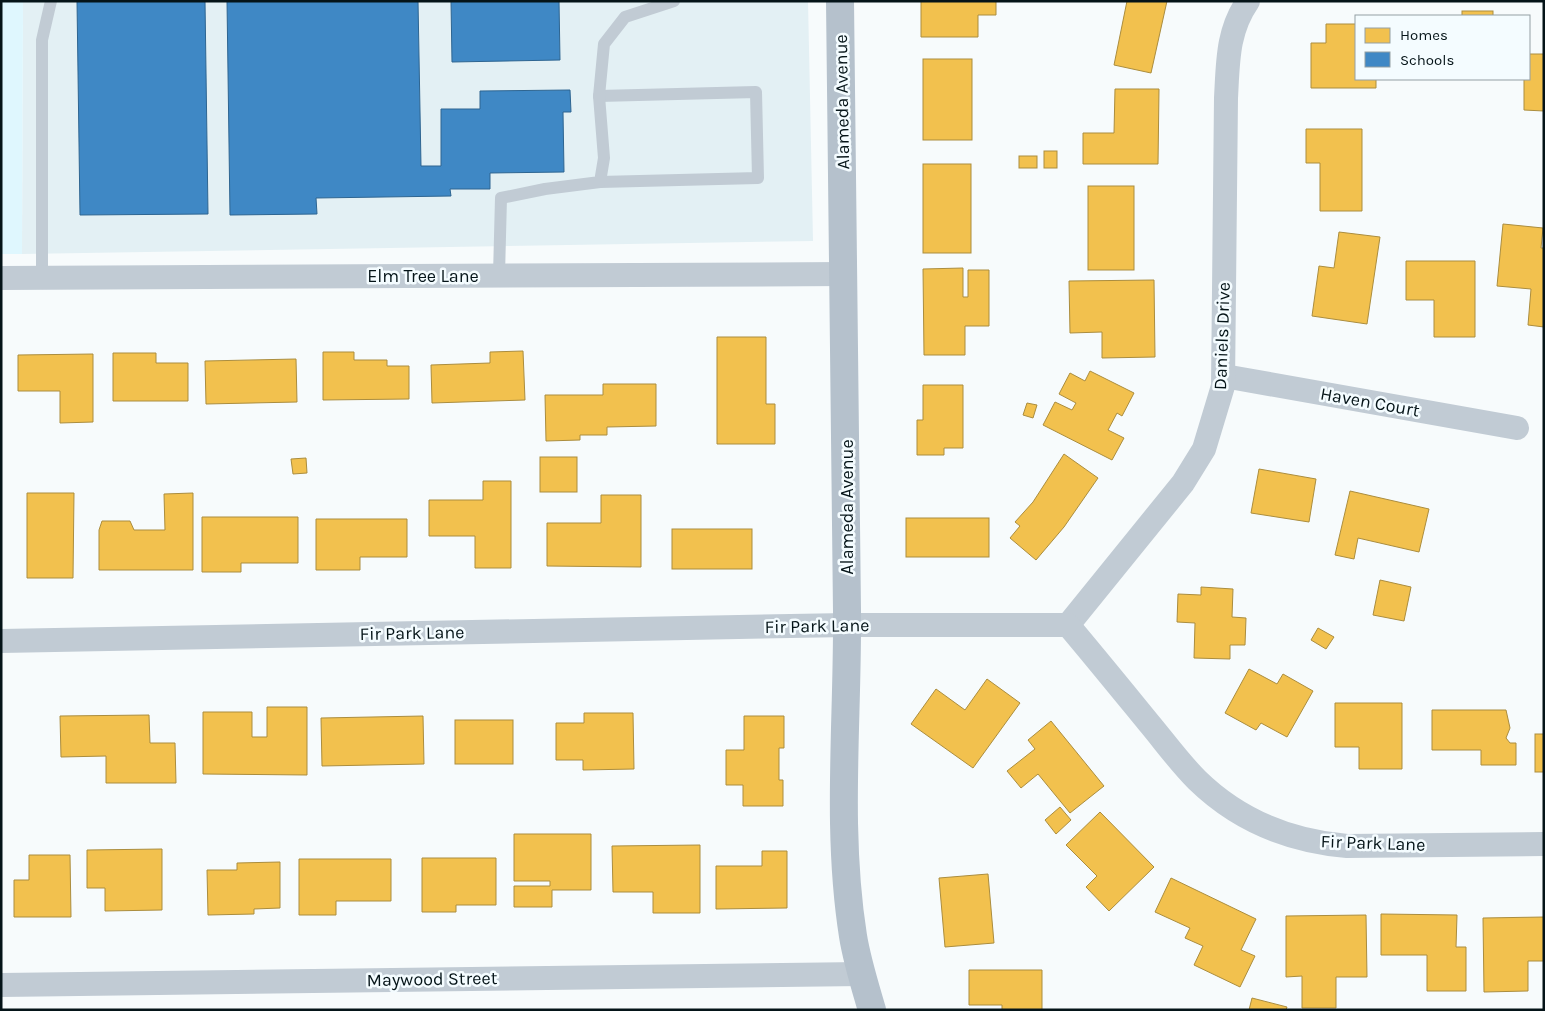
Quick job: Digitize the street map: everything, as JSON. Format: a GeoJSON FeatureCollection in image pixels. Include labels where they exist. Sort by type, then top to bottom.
{"type":"FeatureCollection","features":[{"type":"Feature","properties":{"kind":"street","name":"Alameda Avenue"},"geometry":{"type":"LineString","coordinates":[[840,1],[845,274],[847,625],[843,832],[848,900],[854,940],[872,1010]]}},
{"type":"Feature","properties":{"kind":"street","name":"Daniels Drive"},"geometry":{"type":"LineString","coordinates":[[1068,625],[1184,483],[1204,449],[1223,386],[1228,59],[1232,34],[1241,11],[1248,1]]}},
{"type":"Feature","properties":{"kind":"street","name":"Elm Tree Lane"},"geometry":{"type":"LineString","coordinates":[[1,278],[845,274]]}},
{"type":"Feature","properties":{"kind":"street","name":"Haven Court"},"geometry":{"type":"LineString","coordinates":[[1224,376],[1517,428]]}},
{"type":"Feature","properties":{"kind":"street","name":"Fir Park Lane"},"geometry":{"type":"LineString","coordinates":[[1,641],[847,625],[1068,625],[1196,779],[1224,804],[1257,823],[1292,837],[1347,846],[1544,844]]}},
{"type":"Feature","properties":{"kind":"street","name":"Maywood Street"},"geometry":{"type":"LineString","coordinates":[[1,984],[862,974]]}},
{"type":"Feature","properties":{"kind":"lane"},"geometry":{"type":"LineString","coordinates":[[42,278],[42,40],[51,1]]}},
{"type":"Feature","properties":{"kind":"lane"},"geometry":{"type":"LineString","coordinates":[[600,182],[604,158],[599,96],[604,44],[625,17],[674,1]]}},
{"type":"Feature","properties":{"kind":"lane"},"geometry":{"type":"LineString","coordinates":[[498,275],[502,198],[545,189],[600,182],[758,178],[756,92],[599,96]]}},
{"type":"Feature","properties":{"kind":"shaded area"},"geometry":{"type":"Polygon","coordinates":[[[1,1],[23,1],[22,254],[1,254],[1,1]]]}},
{"type":"Feature","properties":{"kind":"shaded area"},"geometry":{"type":"Polygon","coordinates":[[[23,1],[808,1],[813,241],[22,254],[23,1]]]}},
{"type":"Feature","properties":{"kind":"building: Homes"},"geometry":{"type":"Polygon","coordinates":[[[921,1],[996,1],[996,15],[978,15],[978,37],[921,37],[921,1]]]}},
{"type":"Feature","properties":{"kind":"building: Homes"},"geometry":{"type":"Polygon","coordinates":[[[1127,1],[1167,1],[1151,73],[1114,65],[1127,1]]]}},
{"type":"Feature","properties":{"kind":"building: Homes"},"geometry":{"type":"Polygon","coordinates":[[[1462,11],[1493,11],[1493,15],[1462,15],[1462,11]]]}},
{"type":"Feature","properties":{"kind":"building: Homes"},"geometry":{"type":"Polygon","coordinates":[[[1326,24],[1355,24],[1355,80],[1376,80],[1376,88],[1311,88],[1311,43],[1326,43],[1326,24]]]}},
{"type":"Feature","properties":{"kind":"building: Homes"},"geometry":{"type":"Polygon","coordinates":[[[1530,54],[1544,54],[1544,111],[1524,110],[1524,80],[1530,80],[1530,54]]]}},
{"type":"Feature","properties":{"kind":"building: Homes"},"geometry":{"type":"Polygon","coordinates":[[[923,59],[972,59],[972,140],[923,140],[923,59]]]}},
{"type":"Feature","properties":{"kind":"building: Homes"},"geometry":{"type":"Polygon","coordinates":[[[1115,89],[1159,89],[1158,164],[1083,164],[1083,133],[1114,133],[1115,89]]]}},
{"type":"Feature","properties":{"kind":"building: Homes"},"geometry":{"type":"Polygon","coordinates":[[[1306,129],[1362,129],[1362,211],[1320,211],[1320,163],[1306,163],[1306,129]]]}},
{"type":"Feature","properties":{"kind":"building: Homes"},"geometry":{"type":"Polygon","coordinates":[[[1044,151],[1057,151],[1057,168],[1044,168],[1044,151]]]}},
{"type":"Feature","properties":{"kind":"building: Homes"},"geometry":{"type":"Polygon","coordinates":[[[1019,156],[1037,156],[1037,168],[1019,168],[1019,156]]]}},
{"type":"Feature","properties":{"kind":"building: Homes"},"geometry":{"type":"Polygon","coordinates":[[[923,164],[971,164],[971,253],[923,253],[923,164]]]}},
{"type":"Feature","properties":{"kind":"building: Homes"},"geometry":{"type":"Polygon","coordinates":[[[1088,186],[1134,186],[1134,270],[1088,270],[1088,186]]]}},
{"type":"Feature","properties":{"kind":"building: Homes"},"geometry":{"type":"Polygon","coordinates":[[[1503,224],[1543,228],[1541,248],[1544,248],[1544,327],[1528,325],[1531,289],[1497,286],[1503,224]]]}},
{"type":"Feature","properties":{"kind":"building: Homes"},"geometry":{"type":"Polygon","coordinates":[[[1339,232],[1380,237],[1367,324],[1312,316],[1319,266],[1334,268],[1339,232]]]}},
{"type":"Feature","properties":{"kind":"building: Homes"},"geometry":{"type":"Polygon","coordinates":[[[1406,261],[1475,261],[1475,337],[1434,337],[1434,300],[1406,300],[1406,261]]]}},
{"type":"Feature","properties":{"kind":"building: Homes"},"geometry":{"type":"Polygon","coordinates":[[[963,268],[963,297],[968,297],[968,270],[989,270],[989,326],[965,326],[965,355],[924,355],[923,269],[963,268]]]}},
{"type":"Feature","properties":{"kind":"building: Homes"},"geometry":{"type":"Polygon","coordinates":[[[1154,280],[1155,357],[1102,358],[1102,332],[1070,333],[1069,281],[1154,280]]]}},
{"type":"Feature","properties":{"kind":"building: Homes"},"geometry":{"type":"Polygon","coordinates":[[[717,337],[766,337],[766,404],[775,404],[775,444],[717,444],[717,337]]]}},
{"type":"Feature","properties":{"kind":"building: Homes"},"geometry":{"type":"Polygon","coordinates":[[[523,351],[525,400],[432,403],[431,365],[490,363],[490,352],[523,351]]]}},
{"type":"Feature","properties":{"kind":"building: Homes"},"geometry":{"type":"Polygon","coordinates":[[[323,352],[354,352],[354,360],[387,360],[387,366],[409,366],[409,399],[323,400],[323,352]]]}},
{"type":"Feature","properties":{"kind":"building: Homes"},"geometry":{"type":"Polygon","coordinates":[[[113,353],[156,353],[156,363],[188,363],[188,401],[113,401],[113,353]]]}},
{"type":"Feature","properties":{"kind":"building: Homes"},"geometry":{"type":"Polygon","coordinates":[[[93,354],[93,422],[60,423],[60,391],[18,391],[18,355],[93,354]]]}},
{"type":"Feature","properties":{"kind":"building: Homes"},"geometry":{"type":"Polygon","coordinates":[[[296,359],[297,402],[206,404],[205,361],[296,359]]]}},
{"type":"Feature","properties":{"kind":"building: Homes"},"geometry":{"type":"Polygon","coordinates":[[[1090,371],[1134,393],[1122,416],[1117,413],[1108,430],[1124,438],[1112,460],[1043,425],[1055,402],[1072,410],[1076,403],[1059,394],[1070,373],[1085,381],[1090,371]]]}},
{"type":"Feature","properties":{"kind":"building: Homes"},"geometry":{"type":"Polygon","coordinates":[[[603,384],[656,384],[656,426],[607,427],[607,435],[580,435],[580,440],[546,441],[545,395],[603,395],[603,384]]]}},
{"type":"Feature","properties":{"kind":"building: Homes"},"geometry":{"type":"Polygon","coordinates":[[[923,385],[963,385],[963,448],[944,448],[944,455],[917,455],[917,420],[923,420],[923,385]]]}},
{"type":"Feature","properties":{"kind":"building: Homes"},"geometry":{"type":"Polygon","coordinates":[[[1027,403],[1037,405],[1033,418],[1023,415],[1027,403]]]}},
{"type":"Feature","properties":{"kind":"building: Homes"},"geometry":{"type":"Polygon","coordinates":[[[1064,454],[1098,478],[1064,527],[1036,560],[1010,538],[1020,526],[1015,522],[1033,502],[1064,454]]]}},
{"type":"Feature","properties":{"kind":"building: Homes"},"geometry":{"type":"Polygon","coordinates":[[[540,457],[577,457],[577,492],[540,492],[540,457]]]}},
{"type":"Feature","properties":{"kind":"building: Homes"},"geometry":{"type":"Polygon","coordinates":[[[306,458],[307,473],[293,474],[291,459],[306,458]]]}},
{"type":"Feature","properties":{"kind":"building: Homes"},"geometry":{"type":"Polygon","coordinates":[[[1259,469],[1316,479],[1309,522],[1251,513],[1259,469]]]}},
{"type":"Feature","properties":{"kind":"building: Homes"},"geometry":{"type":"Polygon","coordinates":[[[483,481],[511,481],[511,568],[475,568],[475,536],[429,536],[429,500],[483,500],[483,481]]]}},
{"type":"Feature","properties":{"kind":"building: Homes"},"geometry":{"type":"Polygon","coordinates":[[[1350,491],[1429,509],[1419,552],[1358,538],[1354,559],[1335,555],[1350,491]]]}},
{"type":"Feature","properties":{"kind":"building: Homes"},"geometry":{"type":"Polygon","coordinates":[[[27,493],[74,493],[73,578],[27,578],[27,493]]]}},
{"type":"Feature","properties":{"kind":"building: Homes"},"geometry":{"type":"Polygon","coordinates":[[[193,493],[193,570],[99,570],[99,530],[102,521],[130,521],[134,530],[165,530],[164,494],[193,493]]]}},
{"type":"Feature","properties":{"kind":"building: Homes"},"geometry":{"type":"Polygon","coordinates":[[[601,495],[641,495],[641,567],[547,566],[547,523],[601,523],[601,495]]]}},
{"type":"Feature","properties":{"kind":"building: Homes"},"geometry":{"type":"Polygon","coordinates":[[[202,517],[298,517],[298,563],[241,563],[241,572],[202,572],[202,517]]]}},
{"type":"Feature","properties":{"kind":"building: Homes"},"geometry":{"type":"Polygon","coordinates":[[[906,518],[989,518],[989,557],[906,557],[906,518]]]}},
{"type":"Feature","properties":{"kind":"building: Homes"},"geometry":{"type":"Polygon","coordinates":[[[316,519],[407,519],[407,557],[360,557],[360,570],[316,570],[316,519]]]}},
{"type":"Feature","properties":{"kind":"building: Homes"},"geometry":{"type":"Polygon","coordinates":[[[672,529],[752,529],[752,569],[672,569],[672,529]]]}},
{"type":"Feature","properties":{"kind":"building: Homes"},"geometry":{"type":"Polygon","coordinates":[[[1380,580],[1411,587],[1404,621],[1373,615],[1380,580]]]}},
{"type":"Feature","properties":{"kind":"building: Homes"},"geometry":{"type":"Polygon","coordinates":[[[1201,587],[1233,589],[1232,617],[1246,618],[1245,645],[1230,645],[1230,659],[1194,658],[1195,623],[1177,622],[1178,594],[1201,595],[1201,587]]]}},
{"type":"Feature","properties":{"kind":"building: Homes"},"geometry":{"type":"Polygon","coordinates":[[[1318,628],[1334,637],[1326,649],[1311,640],[1318,628]]]}},
{"type":"Feature","properties":{"kind":"building: Homes"},"geometry":{"type":"Polygon","coordinates":[[[1249,669],[1277,684],[1283,674],[1313,691],[1287,737],[1261,723],[1256,730],[1225,713],[1249,669]]]}},
{"type":"Feature","properties":{"kind":"building: Homes"},"geometry":{"type":"Polygon","coordinates":[[[987,679],[1020,703],[973,768],[911,724],[936,689],[965,710],[987,679]]]}},
{"type":"Feature","properties":{"kind":"building: Homes"},"geometry":{"type":"Polygon","coordinates":[[[1335,703],[1402,703],[1402,769],[1359,769],[1359,747],[1335,747],[1335,703]]]}},
{"type":"Feature","properties":{"kind":"building: Homes"},"geometry":{"type":"Polygon","coordinates":[[[267,707],[307,707],[307,775],[203,774],[203,712],[252,712],[252,737],[267,737],[267,707]]]}},
{"type":"Feature","properties":{"kind":"building: Homes"},"geometry":{"type":"Polygon","coordinates":[[[1432,710],[1506,710],[1510,728],[1506,738],[1510,743],[1516,743],[1516,765],[1481,765],[1481,750],[1432,750],[1432,710]]]}},
{"type":"Feature","properties":{"kind":"building: Homes"},"geometry":{"type":"Polygon","coordinates":[[[584,713],[633,713],[634,769],[583,770],[583,760],[556,760],[556,723],[584,723],[584,713]]]}},
{"type":"Feature","properties":{"kind":"building: Homes"},"geometry":{"type":"Polygon","coordinates":[[[149,715],[150,743],[175,743],[176,783],[106,783],[106,756],[61,757],[60,716],[149,715]]]}},
{"type":"Feature","properties":{"kind":"building: Homes"},"geometry":{"type":"Polygon","coordinates":[[[423,716],[424,764],[322,766],[321,718],[423,716]]]}},
{"type":"Feature","properties":{"kind":"building: Homes"},"geometry":{"type":"Polygon","coordinates":[[[744,716],[784,716],[784,748],[779,748],[779,780],[783,780],[783,806],[743,806],[743,785],[726,785],[726,750],[744,750],[744,716]]]}},
{"type":"Feature","properties":{"kind":"building: Homes"},"geometry":{"type":"Polygon","coordinates":[[[455,720],[513,720],[513,764],[455,764],[455,720]]]}},
{"type":"Feature","properties":{"kind":"building: Homes"},"geometry":{"type":"Polygon","coordinates":[[[1051,721],[1104,786],[1070,813],[1038,774],[1021,788],[1007,771],[1035,749],[1028,740],[1051,721]]]}},
{"type":"Feature","properties":{"kind":"building: Homes"},"geometry":{"type":"Polygon","coordinates":[[[1535,734],[1544,734],[1544,772],[1535,772],[1535,734]]]}},
{"type":"Feature","properties":{"kind":"building: Homes"},"geometry":{"type":"Polygon","coordinates":[[[1060,807],[1071,820],[1056,834],[1045,820],[1060,807]]]}},
{"type":"Feature","properties":{"kind":"building: Homes"},"geometry":{"type":"Polygon","coordinates":[[[1100,812],[1154,867],[1109,911],[1086,887],[1097,876],[1066,845],[1100,812]]]}},
{"type":"Feature","properties":{"kind":"building: Homes"},"geometry":{"type":"Polygon","coordinates":[[[514,834],[591,834],[591,890],[552,890],[552,907],[514,907],[514,886],[550,886],[550,881],[514,881],[514,834]]]}},
{"type":"Feature","properties":{"kind":"building: Homes"},"geometry":{"type":"Polygon","coordinates":[[[700,845],[700,913],[653,913],[653,892],[613,892],[612,846],[700,845]]]}},
{"type":"Feature","properties":{"kind":"building: Homes"},"geometry":{"type":"Polygon","coordinates":[[[162,849],[162,910],[105,911],[105,888],[87,888],[87,850],[162,849]]]}},
{"type":"Feature","properties":{"kind":"building: Homes"},"geometry":{"type":"Polygon","coordinates":[[[762,851],[787,851],[787,908],[716,909],[716,866],[762,866],[762,851]]]}},
{"type":"Feature","properties":{"kind":"building: Homes"},"geometry":{"type":"Polygon","coordinates":[[[29,855],[70,855],[71,917],[14,917],[14,880],[29,880],[29,855]]]}},
{"type":"Feature","properties":{"kind":"building: Homes"},"geometry":{"type":"Polygon","coordinates":[[[422,858],[496,858],[496,905],[456,905],[456,912],[422,912],[422,858]]]}},
{"type":"Feature","properties":{"kind":"building: Homes"},"geometry":{"type":"Polygon","coordinates":[[[299,859],[391,859],[391,901],[336,901],[336,915],[299,915],[299,859]]]}},
{"type":"Feature","properties":{"kind":"building: Homes"},"geometry":{"type":"Polygon","coordinates":[[[280,862],[280,908],[254,909],[254,914],[208,915],[207,870],[237,870],[237,863],[280,862]]]}},
{"type":"Feature","properties":{"kind":"building: Homes"},"geometry":{"type":"Polygon","coordinates":[[[988,874],[994,943],[945,947],[939,878],[988,874]]]}},
{"type":"Feature","properties":{"kind":"building: Homes"},"geometry":{"type":"Polygon","coordinates":[[[1171,878],[1256,919],[1241,950],[1255,956],[1240,987],[1194,965],[1203,946],[1185,938],[1190,928],[1155,912],[1171,878]]]}},
{"type":"Feature","properties":{"kind":"building: Homes"},"geometry":{"type":"Polygon","coordinates":[[[1381,914],[1457,915],[1456,947],[1466,947],[1466,991],[1427,991],[1427,955],[1381,955],[1381,914]]]}},
{"type":"Feature","properties":{"kind":"building: Homes"},"geometry":{"type":"Polygon","coordinates":[[[1366,915],[1367,977],[1336,977],[1336,1008],[1302,1008],[1302,976],[1286,977],[1286,916],[1366,915]]]}},
{"type":"Feature","properties":{"kind":"building: Homes"},"geometry":{"type":"Polygon","coordinates":[[[1544,917],[1544,961],[1528,961],[1528,991],[1484,992],[1483,918],[1544,917]]]}},
{"type":"Feature","properties":{"kind":"building: Homes"},"geometry":{"type":"Polygon","coordinates":[[[969,970],[1042,970],[1042,1010],[1002,1010],[1002,1005],[969,1005],[969,970]]]}},
{"type":"Feature","properties":{"kind":"building: Homes"},"geometry":{"type":"Polygon","coordinates":[[[1252,998],[1287,1007],[1286,1010],[1249,1010],[1252,998]]]}},
{"type":"Feature","properties":{"kind":"building: Schools"},"geometry":{"type":"Polygon","coordinates":[[[77,1],[205,1],[208,214],[80,215],[77,1]]]}},
{"type":"Feature","properties":{"kind":"building: Schools"},"geometry":{"type":"Polygon","coordinates":[[[227,1],[418,1],[421,166],[441,166],[441,109],[480,109],[480,91],[570,90],[571,112],[563,112],[564,172],[490,173],[490,189],[450,189],[451,196],[316,198],[317,214],[230,215],[227,1]]]}},
{"type":"Feature","properties":{"kind":"building: Schools"},"geometry":{"type":"Polygon","coordinates":[[[451,1],[559,1],[560,60],[452,62],[451,1]]]}}]}
